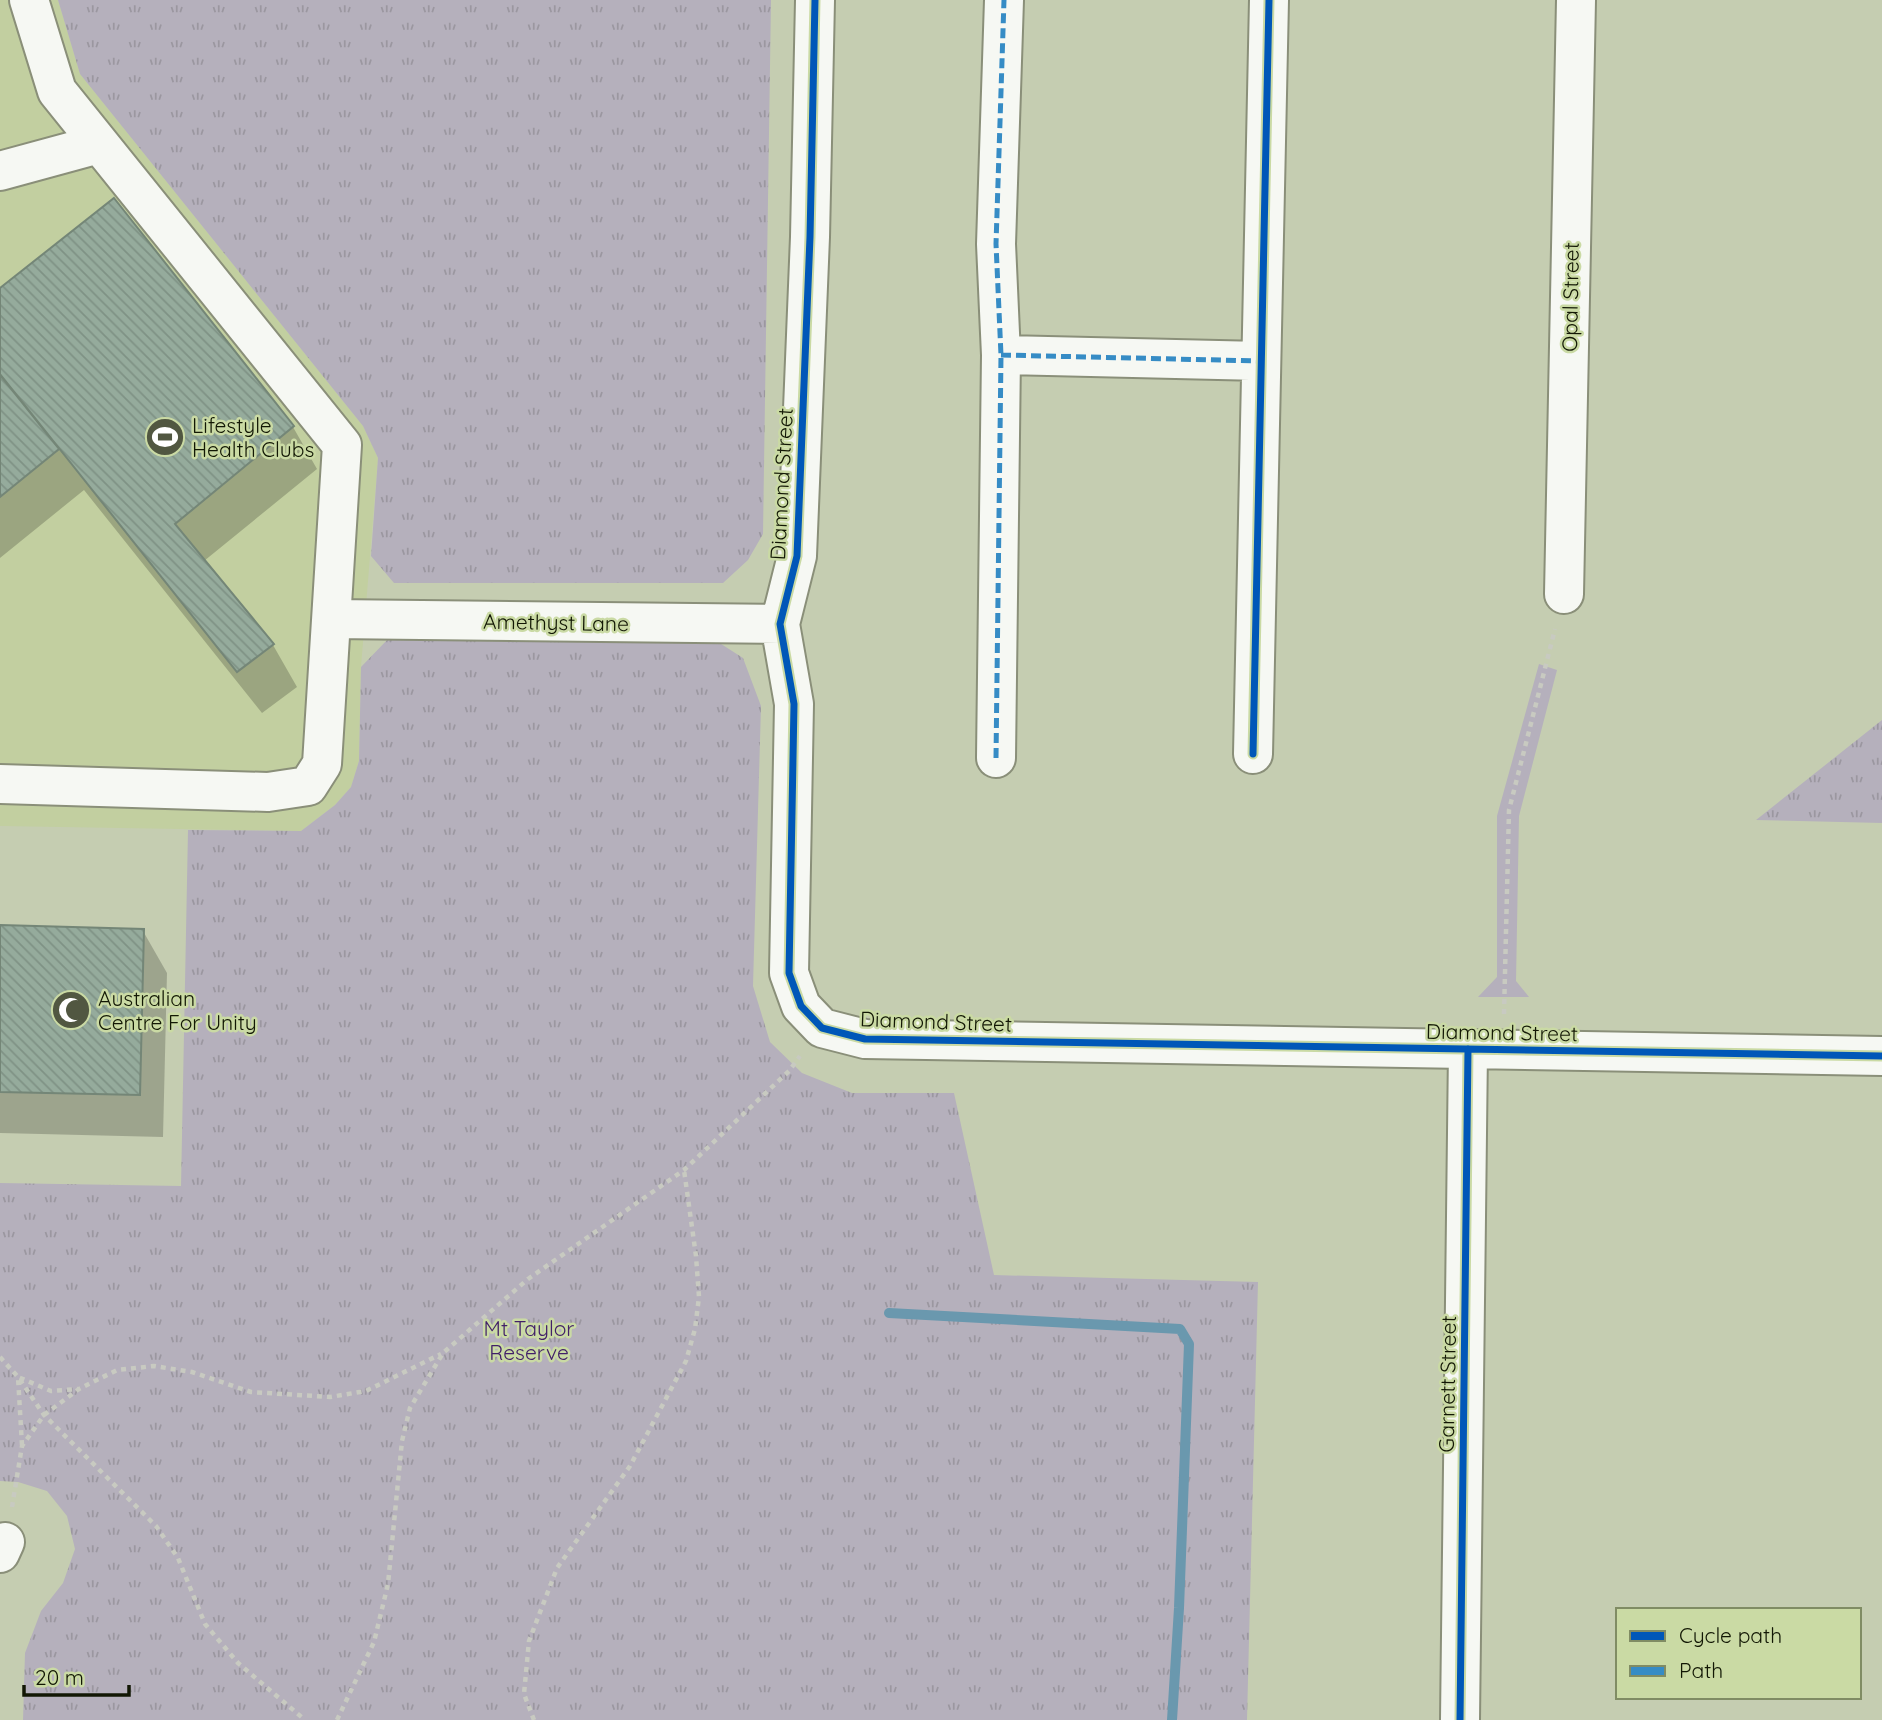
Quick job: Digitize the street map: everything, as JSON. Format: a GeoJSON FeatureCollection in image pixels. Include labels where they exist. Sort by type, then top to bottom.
{"type":"FeatureCollection","features":[{"type":"Feature","properties":{"kind":"street"},"geometry":{"type":"LineString","coordinates":[[0,784],[268,792],[308,786],[322,764],[342,445],[57,91],[29,0]]}},
{"type":"Feature","properties":{"kind":"street","name":"Diamond Street"},"geometry":{"type":"LineString","coordinates":[[815,0],[810,237],[797,556],[780,624],[794,704],[789,974],[801,1006],[822,1028],[865,1039],[1882,1056]]}},
{"type":"Feature","properties":{"kind":"street"},"geometry":{"type":"LineString","coordinates":[[996,758],[1001,355],[996,244],[1004,0]]}},
{"type":"Feature","properties":{"kind":"street"},"geometry":{"type":"LineString","coordinates":[[1252,754],[1269,0]]}},
{"type":"Feature","properties":{"kind":"street","name":"Opal Street"},"geometry":{"type":"LineString","coordinates":[[1564,594],[1576,0]]}},
{"type":"Feature","properties":{"kind":"street"},"geometry":{"type":"LineString","coordinates":[[0,171],[99,144]]}},
{"type":"Feature","properties":{"kind":"street"},"geometry":{"type":"LineString","coordinates":[[1001,355],[1261,361]]}},
{"type":"Feature","properties":{"kind":"street","name":"Amethyst Lane"},"geometry":{"type":"LineString","coordinates":[[333,619],[780,624]]}},
{"type":"Feature","properties":{"kind":"street","name":"Garnett Street"},"geometry":{"type":"LineString","coordinates":[[1460,1720],[1486,1049]]}},
{"type":"Feature","properties":{"kind":"path"},"geometry":{"type":"LineString","coordinates":[[1486,1049],[1509,810],[1564,594]]}},
{"type":"Feature","properties":{"kind":"path"},"geometry":{"type":"LineString","coordinates":[[22,1446],[44,1415],[79,1389],[117,1370],[154,1366],[192,1372],[251,1392],[330,1397],[366,1391],[443,1353],[528,1279],[684,1170],[789,1071],[822,1028]]}},
{"type":"Feature","properties":{"kind":"path"},"geometry":{"type":"LineString","coordinates":[[534,1720],[524,1694],[529,1641],[557,1568],[630,1466],[686,1361],[695,1329],[699,1297],[684,1170]]}},
{"type":"Feature","properties":{"kind":"path"},"geometry":{"type":"LineString","coordinates":[[337,1720],[373,1642],[388,1584],[402,1441],[410,1408],[443,1353]]}},
{"type":"Feature","properties":{"kind":"path"},"geometry":{"type":"LineString","coordinates":[[0,1356],[44,1415],[156,1526],[178,1558],[205,1624],[238,1663],[305,1720]]}},
{"type":"Feature","properties":{"kind":"path"},"geometry":{"type":"LineString","coordinates":[[18,1377],[51,1391],[79,1389]]}},
{"type":"Feature","properties":{"kind":"path"},"geometry":{"type":"LineString","coordinates":[[2,1548],[18,1482],[22,1446],[18,1377]]}},
{"type":"Feature","properties":{"kind":"shaded area"},"geometry":{"type":"Polygon","coordinates":[[[0,0],[58,0],[80,74],[363,426],[378,458],[361,667],[359,761],[351,787],[335,805],[301,831],[0,826],[0,0]]]}},
{"type":"Feature","properties":{"kind":"green space"},"geometry":{"type":"Polygon","coordinates":[[[58,0],[771,0],[763,534],[748,560],[723,583],[394,583],[371,556],[378,458],[363,426],[80,74],[58,0]]]}},
{"type":"Feature","properties":{"kind":"green space","name":"Mt Taylor Reserve"},"geometry":{"type":"Polygon","coordinates":[[[389,638],[718,642],[743,658],[761,706],[753,986],[770,1042],[802,1073],[852,1093],[954,1093],[994,1275],[1258,1282],[1247,1720],[23,1720],[25,1653],[41,1611],[63,1583],[75,1549],[67,1516],[47,1491],[18,1482],[0,1481],[0,1183],[181,1186],[188,830],[301,831],[335,805],[351,787],[359,761],[361,667],[389,638]]]}},
{"type":"Feature","properties":{"kind":"green space"},"geometry":{"type":"Polygon","coordinates":[[[1539,664],[1557,670],[1519,816],[1516,981],[1529,997],[1478,997],[1497,977],[1497,816],[1539,664]]]}},
{"type":"Feature","properties":{"kind":"green space"},"geometry":{"type":"Polygon","coordinates":[[[1882,720],[1882,823],[1756,820],[1882,720]]]}},
{"type":"Feature","properties":{"kind":"building","name":"Lifestyle Health Clubs"},"geometry":{"type":"Polygon","coordinates":[[[114,198],[294,426],[175,524],[274,644],[237,672],[0,374],[0,288],[114,198]]]}},
{"type":"Feature","properties":{"kind":"building"},"geometry":{"type":"Polygon","coordinates":[[[0,375],[59,449],[0,497],[0,375]]]}},
{"type":"Feature","properties":{"kind":"building","name":"Australian Centre For Unity"},"geometry":{"type":"Polygon","coordinates":[[[0,925],[144,929],[140,1095],[0,1092],[0,925]]]}},
{"type":"Feature","properties":{"kind":"waterway"},"geometry":{"type":"LineString","coordinates":[[889,1313],[1180,1329],[1189,1344],[1172,1720]]}},
{"type":"Feature","properties":{"kind":"marked path"},"geometry":{"type":"LineString","coordinates":[[996,758],[1001,355],[996,244],[1004,0]]}},
{"type":"Feature","properties":{"kind":"marked path"},"geometry":{"type":"LineString","coordinates":[[1001,355],[1261,361]]}},
{"type":"Feature","properties":{"kind":"cycle path"},"geometry":{"type":"LineString","coordinates":[[815,0],[810,237],[797,556],[780,624],[794,704],[789,973],[801,1006],[822,1028],[865,1039],[1882,1056]]}},
{"type":"Feature","properties":{"kind":"cycle path"},"geometry":{"type":"LineString","coordinates":[[1253,754],[1269,0]]}},
{"type":"Feature","properties":{"kind":"cycle path"},"geometry":{"type":"LineString","coordinates":[[1460,1720],[1468,1049]]}},
{"type":"Feature","properties":{"kind":"place","name":"Lifestyle Health Clubs"},"geometry":{"type":"Point","coordinates":[165,437]}},
{"type":"Feature","properties":{"kind":"place","name":"Australian Centre For Unity"},"geometry":{"type":"Point","coordinates":[71,1010]}}]}
